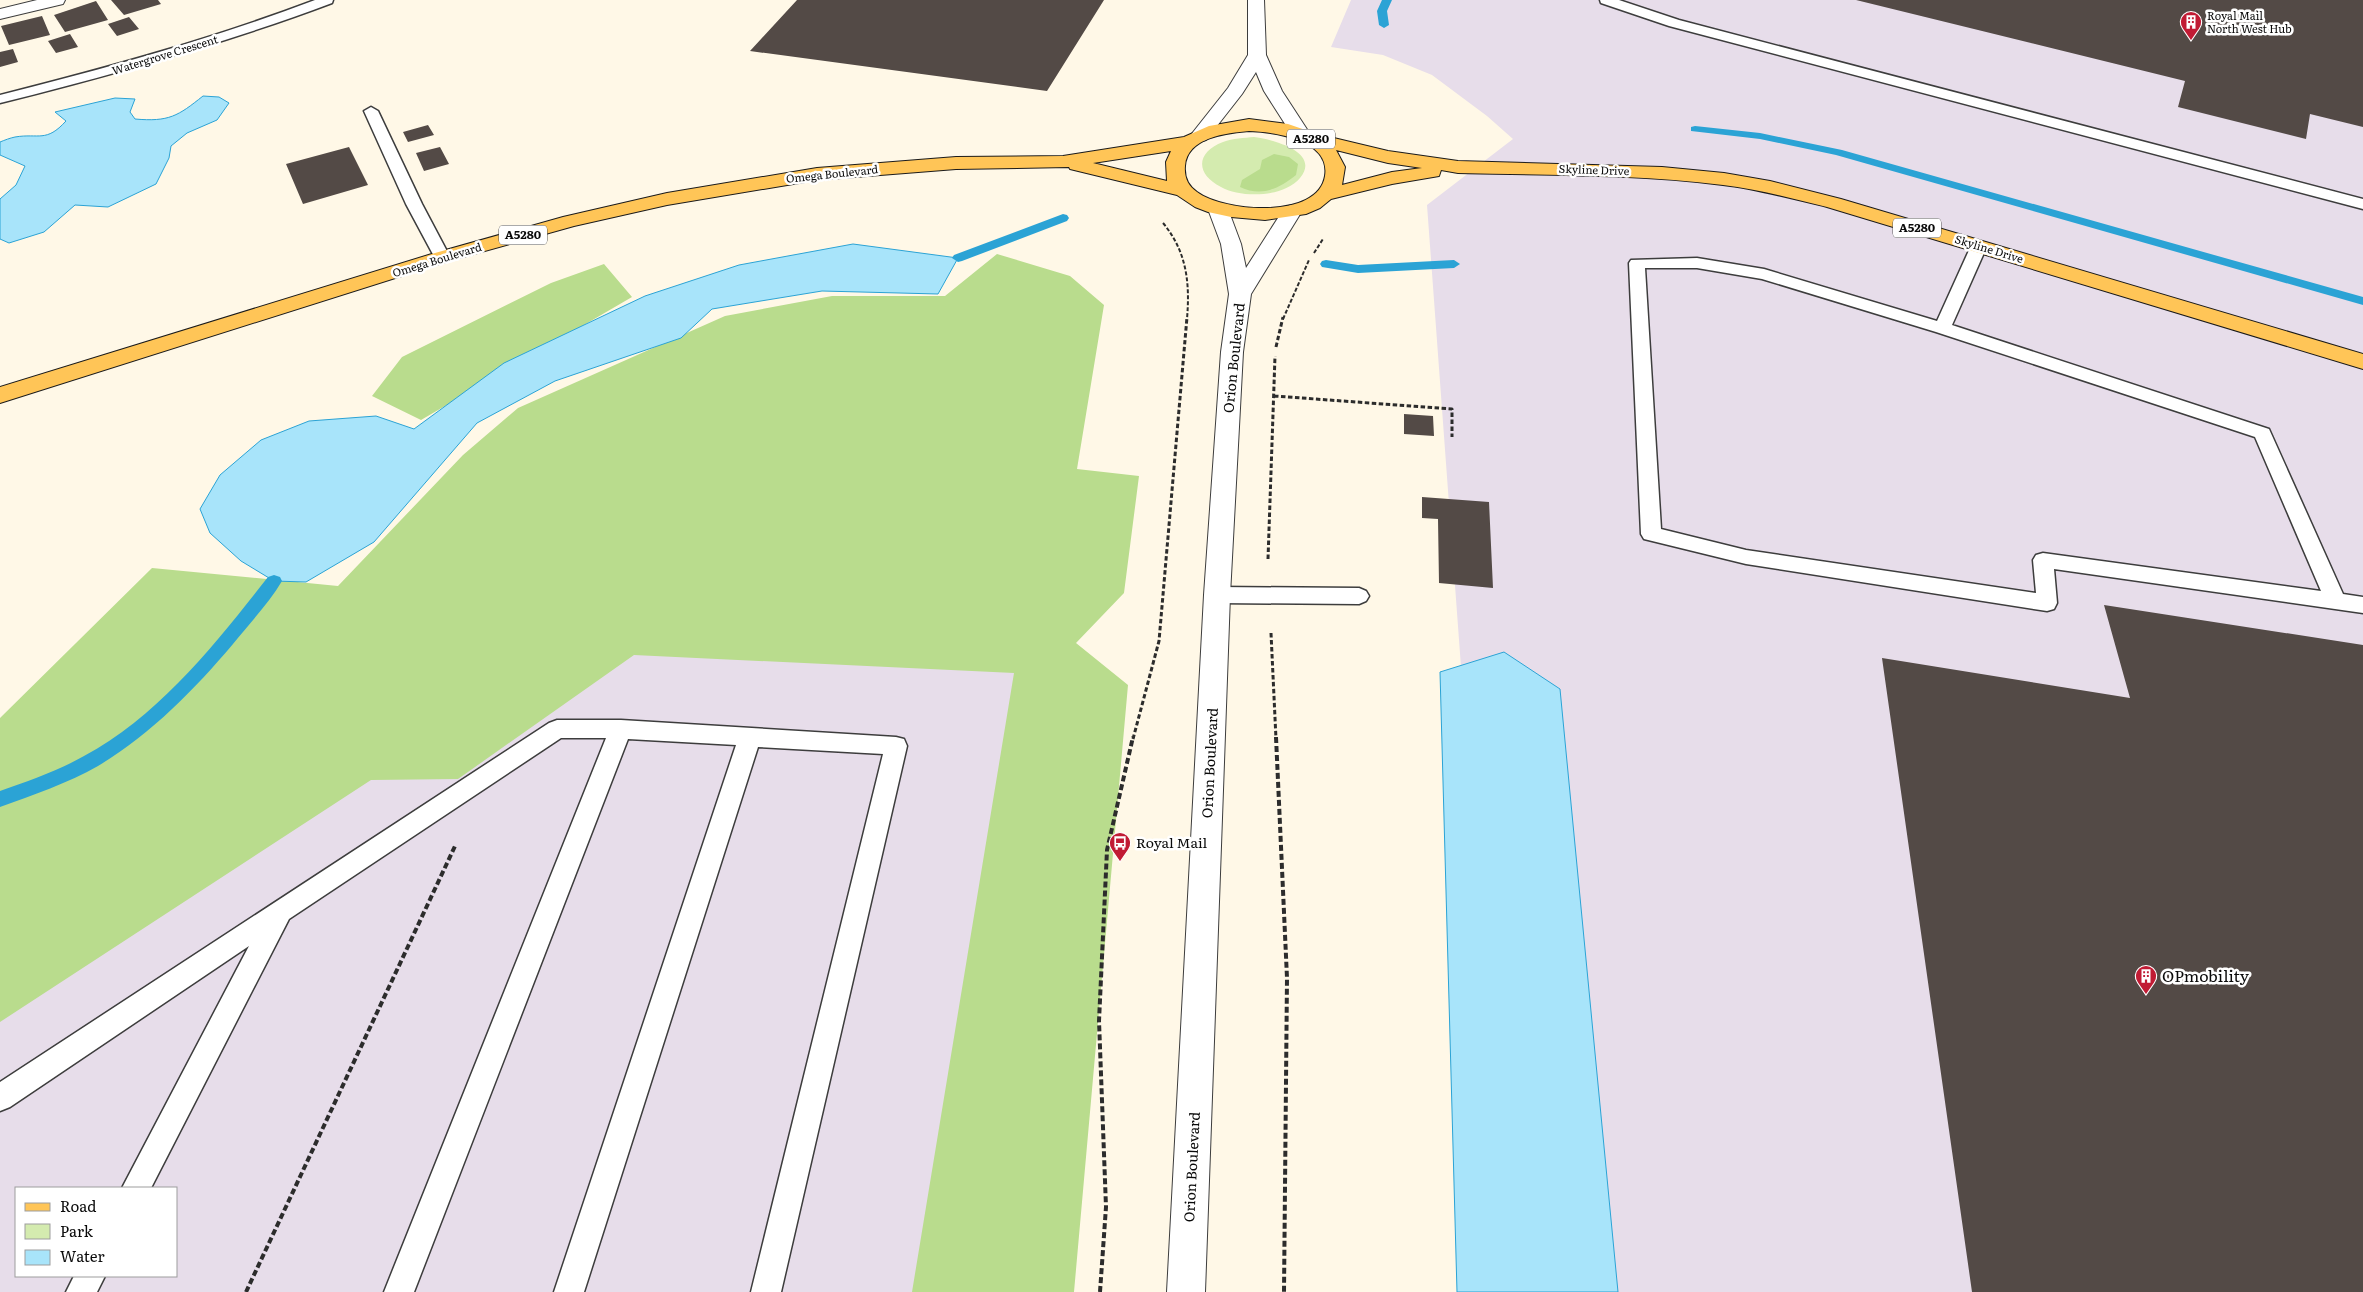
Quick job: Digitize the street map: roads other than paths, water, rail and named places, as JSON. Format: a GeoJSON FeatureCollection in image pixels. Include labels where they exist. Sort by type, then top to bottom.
{"type":"FeatureCollection","features":[{"type":"Feature","properties":{"kind":"main road","name":"A5280"},"geometry":{"type":"LineString","coordinates":[[1184,190],[1198,201],[1218,209],[1241,214],[1258,214],[1292,211],[1310,204],[1324,195],[1334,181],[1336,166],[1328,152],[1307,137],[1276,127],[1249,125],[1222,128],[1194,139]]}},
{"type":"Feature","properties":{"kind":"main road","name":"Skyline Drive"},"geometry":{"type":"LineString","coordinates":[[1307,137],[1388,157],[1458,168],[1662,172],[1724,179],[1770,187],[1834,203],[2363,362]]}},
{"type":"Feature","properties":{"kind":"main road","name":"Omega Boulevard"},"geometry":{"type":"LineString","coordinates":[[0,395],[442,257],[570,222],[667,199],[817,174],[956,163],[1063,162],[1194,139]]}},
{"type":"Feature","properties":{"kind":"main road"},"geometry":{"type":"LineString","coordinates":[[1184,190],[1175,178],[1173,165],[1179,153],[1194,139]]}},
{"type":"Feature","properties":{"kind":"main road","name":"Omega Boulevard"},"geometry":{"type":"LineString","coordinates":[[1063,162],[1184,190]]}},
{"type":"Feature","properties":{"kind":"main road","name":"Skyline Drive"},"geometry":{"type":"LineString","coordinates":[[1324,195],[1392,178],[1458,168]]}},
{"type":"Feature","properties":{"kind":"street"},"geometry":{"type":"LineString","coordinates":[[0,14],[57,0]]}},
{"type":"Feature","properties":{"kind":"street"},"geometry":{"type":"LineString","coordinates":[[1256,0],[1257,55],[1273,91],[1307,137]]}},
{"type":"Feature","properties":{"kind":"street"},"geometry":{"type":"LineString","coordinates":[[1194,139],[1236,90],[1257,55]]}},
{"type":"Feature","properties":{"kind":"street","name":"Orion Boulevard"},"geometry":{"type":"LineString","coordinates":[[1186,1292],[1218,594],[1232,352],[1240,294],[1231,244],[1218,209]]}},
{"type":"Feature","properties":{"kind":"street","name":"Orion Boulevard"},"geometry":{"type":"LineString","coordinates":[[1240,294],[1292,211]]}},
{"type":"Feature","properties":{"kind":"lane","name":"Watergrove Crescent"},"geometry":{"type":"LineString","coordinates":[[0,99],[171,54],[327,0]]}},
{"type":"Feature","properties":{"kind":"lane"},"geometry":{"type":"LineString","coordinates":[[1606,0],[1674,23],[2363,204]]}},
{"type":"Feature","properties":{"kind":"lane"},"geometry":{"type":"LineString","coordinates":[[371,111],[414,204],[442,257]]}},
{"type":"Feature","properties":{"kind":"lane"},"geometry":{"type":"LineString","coordinates":[[1942,328],[1979,246]]}},
{"type":"Feature","properties":{"kind":"lane"},"geometry":{"type":"LineString","coordinates":[[2336,601],[2262,433],[1942,328],[1764,274],[1697,263],[1637,263],[1651,534],[1746,557],[2047,603],[2043,560],[2363,605]]}},
{"type":"Feature","properties":{"kind":"lane"},"geometry":{"type":"LineString","coordinates":[[1218,594],[1359,596]]}},
{"type":"Feature","properties":{"kind":"lane"},"geometry":{"type":"LineString","coordinates":[[4,1100],[282,910],[557,729],[620,729],[896,746],[766,1292]]}},
{"type":"Feature","properties":{"kind":"lane"},"geometry":{"type":"LineString","coordinates":[[399,1292],[620,729]]}},
{"type":"Feature","properties":{"kind":"lane"},"geometry":{"type":"LineString","coordinates":[[569,1292],[750,736]]}},
{"type":"Feature","properties":{"kind":"lane"},"geometry":{"type":"LineString","coordinates":[[137,1187],[282,910]]}},
{"type":"Feature","properties":{"kind":"lane"},"geometry":{"type":"LineString","coordinates":[[81,1292],[89,1277]]}},
{"type":"Feature","properties":{"kind":"water"},"geometry":{"type":"Polygon","coordinates":[[[203,96],[219,97],[229,103],[217,120],[187,133],[171,146],[169,158],[156,184],[108,207],[75,205],[44,232],[9,243],[0,239],[0,199],[16,185],[25,166],[0,155],[0,142],[15,137],[47,135],[66,121],[55,112],[115,98],[135,99],[130,112],[135,119],[147,120],[165,118],[179,113],[203,96]]]}},
{"type":"Feature","properties":{"kind":"water"},"geometry":{"type":"Polygon","coordinates":[[[853,244],[958,258],[938,294],[822,291],[712,309],[681,338],[555,381],[477,423],[374,542],[306,582],[274,581],[241,561],[210,533],[200,509],[220,475],[261,440],[309,421],[376,416],[414,429],[504,363],[645,296],[739,265],[853,244]]]}},
{"type":"Feature","properties":{"kind":"water"},"geometry":{"type":"Polygon","coordinates":[[[1504,652],[1560,689],[1618,1292],[1457,1292],[1440,672],[1504,652]]]}},
{"type":"Feature","properties":{"kind":"waterway"},"geometry":{"type":"LineString","coordinates":[[1384,25],[1382,11],[1387,0]]}},
{"type":"Feature","properties":{"kind":"waterway"},"geometry":{"type":"LineString","coordinates":[[1695,129],[1760,136],[1838,152],[2363,301]]}},
{"type":"Feature","properties":{"kind":"waterway"},"geometry":{"type":"LineString","coordinates":[[958,258],[1063,218]]}},
{"type":"Feature","properties":{"kind":"waterway"},"geometry":{"type":"LineString","coordinates":[[1326,264],[1358,269],[1454,264]]}},
{"type":"Feature","properties":{"kind":"waterway"},"geometry":{"type":"LineString","coordinates":[[0,799],[90,762],[150,718],[195,676],[274,581]]}},
{"type":"Feature","properties":{"kind":"place","name":"Royal Mail North West Hub"},"geometry":{"type":"Point","coordinates":[2191,41]}},
{"type":"Feature","properties":{"kind":"place","name":"Royal Mail"},"geometry":{"type":"Point","coordinates":[1120,862]}},
{"type":"Feature","properties":{"kind":"place","name":"OPmobility"},"geometry":{"type":"Point","coordinates":[2146,995]}}]}
